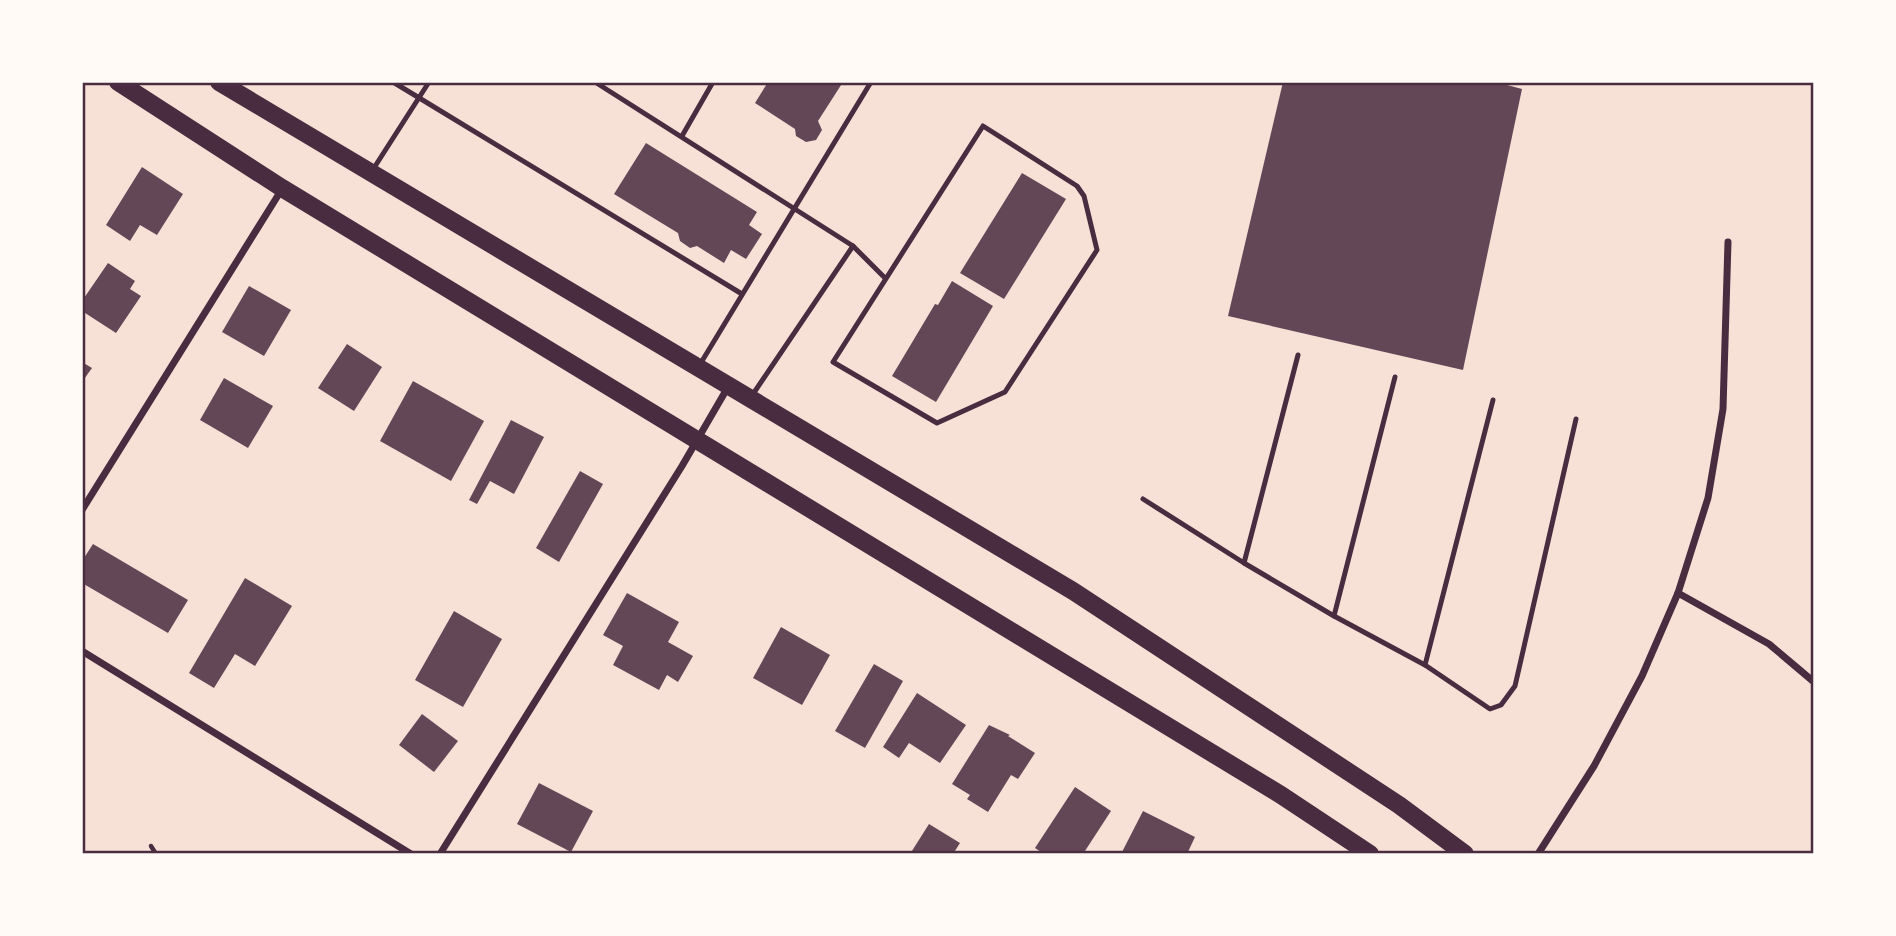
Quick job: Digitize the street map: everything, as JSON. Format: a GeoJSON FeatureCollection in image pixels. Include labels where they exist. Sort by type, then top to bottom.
{"type":"FeatureCollection","features":[{"type":"Feature","properties":{"kind":"main road"},"geometry":{"type":"LineString","coordinates":[[118,82],[282,188],[1281,795],[1370,854]]}},
{"type":"Feature","properties":{"kind":"main road"},"geometry":{"type":"LineString","coordinates":[[219,82],[1073,591],[1399,805],[1465,854]]}},
{"type":"Feature","properties":{"kind":"street"},"geometry":{"type":"LineString","coordinates":[[82,510],[282,188]]}},
{"type":"Feature","properties":{"kind":"street"},"geometry":{"type":"LineString","coordinates":[[1538,854],[1594,766],[1642,676],[1678,593],[1708,498],[1721,420],[1728,242]]}},
{"type":"Feature","properties":{"kind":"street"},"geometry":{"type":"LineString","coordinates":[[440,854],[728,387]]}},
{"type":"Feature","properties":{"kind":"street"},"geometry":{"type":"LineString","coordinates":[[1678,593],[1769,644],[1814,682]]}},
{"type":"Feature","properties":{"kind":"street"},"geometry":{"type":"LineString","coordinates":[[82,651],[411,854]]}},
{"type":"Feature","properties":{"kind":"lane"},"geometry":{"type":"LineString","coordinates":[[393,82],[742,294]]}},
{"type":"Feature","properties":{"kind":"lane"},"geometry":{"type":"LineString","coordinates":[[372,172],[429,82]]}},
{"type":"Feature","properties":{"kind":"lane"},"geometry":{"type":"LineString","coordinates":[[595,82],[853,246],[885,278]]}},
{"type":"Feature","properties":{"kind":"lane"},"geometry":{"type":"LineString","coordinates":[[682,136],[713,82]]}},
{"type":"Feature","properties":{"kind":"lane"},"geometry":{"type":"LineString","coordinates":[[697,369],[794,210],[812,175],[871,82]]}},
{"type":"Feature","properties":{"kind":"lane"},"geometry":{"type":"LineString","coordinates":[[983,126],[1077,186],[1084,197],[1097,250],[1005,392],[937,423],[833,362],[885,278],[983,126]]}},
{"type":"Feature","properties":{"kind":"lane"},"geometry":{"type":"LineString","coordinates":[[749,400],[853,246]]}},
{"type":"Feature","properties":{"kind":"lane"},"geometry":{"type":"LineString","coordinates":[[1244,564],[1298,355]]}},
{"type":"Feature","properties":{"kind":"lane"},"geometry":{"type":"LineString","coordinates":[[1334,616],[1395,377]]}},
{"type":"Feature","properties":{"kind":"lane"},"geometry":{"type":"LineString","coordinates":[[1425,665],[1493,400]]}},
{"type":"Feature","properties":{"kind":"lane"},"geometry":{"type":"LineString","coordinates":[[1143,499],[1244,564],[1425,665],[1490,709],[1501,705],[1515,686],[1576,419]]}},
{"type":"Feature","properties":{"kind":"path"},"geometry":{"type":"LineString","coordinates":[[151,846],[156,854]]}},
{"type":"Feature","properties":{"kind":"building"},"geometry":{"type":"Polygon","coordinates":[[[768,82],[843,82],[818,121],[822,130],[816,140],[806,142],[796,136],[795,129],[755,103],[768,82]]]}},
{"type":"Feature","properties":{"kind":"building"},"geometry":{"type":"Polygon","coordinates":[[[1283,82],[1496,82],[1522,89],[1463,370],[1228,316],[1283,82]]]}},
{"type":"Feature","properties":{"kind":"building"},"geometry":{"type":"Polygon","coordinates":[[[646,143],[757,212],[749,225],[762,234],[746,259],[731,250],[724,263],[697,246],[690,248],[680,241],[678,233],[614,194],[646,143]]]}},
{"type":"Feature","properties":{"kind":"building"},"geometry":{"type":"Polygon","coordinates":[[[142,167],[183,194],[157,235],[140,225],[130,241],[106,225],[142,167]]]}},
{"type":"Feature","properties":{"kind":"building"},"geometry":{"type":"Polygon","coordinates":[[[1022,173],[1066,199],[1004,299],[960,273],[1022,173]]]}},
{"type":"Feature","properties":{"kind":"building"},"geometry":{"type":"Polygon","coordinates":[[[108,263],[135,281],[130,289],[141,296],[116,333],[82,311],[82,301],[108,263]]]}},
{"type":"Feature","properties":{"kind":"building"},"geometry":{"type":"Polygon","coordinates":[[[952,281],[993,306],[936,402],[892,376],[952,281]]]}},
{"type":"Feature","properties":{"kind":"building"},"geometry":{"type":"Polygon","coordinates":[[[249,286],[291,310],[264,356],[222,332],[249,286]]]}},
{"type":"Feature","properties":{"kind":"building"},"geometry":{"type":"Polygon","coordinates":[[[347,344],[382,367],[354,411],[318,388],[347,344]]]}},
{"type":"Feature","properties":{"kind":"building"},"geometry":{"type":"Polygon","coordinates":[[[82,362],[92,368],[82,382],[82,362]]]}},
{"type":"Feature","properties":{"kind":"building"},"geometry":{"type":"Polygon","coordinates":[[[224,378],[273,406],[248,448],[200,420],[224,378]]]}},
{"type":"Feature","properties":{"kind":"building"},"geometry":{"type":"Polygon","coordinates":[[[413,381],[484,421],[451,481],[380,441],[413,381]]]}},
{"type":"Feature","properties":{"kind":"building"},"geometry":{"type":"Polygon","coordinates":[[[511,420],[544,437],[514,494],[490,481],[477,504],[469,500],[511,420]]]}},
{"type":"Feature","properties":{"kind":"building"},"geometry":{"type":"Polygon","coordinates":[[[580,471],[603,484],[559,562],[536,548],[580,471]]]}},
{"type":"Feature","properties":{"kind":"building"},"geometry":{"type":"Polygon","coordinates":[[[93,544],[188,600],[168,633],[82,583],[82,561],[93,544]]]}},
{"type":"Feature","properties":{"kind":"building"},"geometry":{"type":"Polygon","coordinates":[[[245,578],[292,606],[255,666],[235,654],[214,688],[189,673],[245,578]]]}},
{"type":"Feature","properties":{"kind":"building"},"geometry":{"type":"Polygon","coordinates":[[[627,593],[679,622],[668,642],[693,656],[678,682],[667,675],[659,690],[613,665],[623,646],[603,635],[627,593]]]}},
{"type":"Feature","properties":{"kind":"building"},"geometry":{"type":"Polygon","coordinates":[[[454,611],[502,639],[463,707],[415,680],[454,611]]]}},
{"type":"Feature","properties":{"kind":"building"},"geometry":{"type":"Polygon","coordinates":[[[781,627],[830,655],[802,705],[753,678],[781,627]]]}},
{"type":"Feature","properties":{"kind":"building"},"geometry":{"type":"Polygon","coordinates":[[[874,664],[903,681],[865,748],[835,731],[874,664]]]}},
{"type":"Feature","properties":{"kind":"building"},"geometry":{"type":"Polygon","coordinates":[[[917,693],[966,725],[940,763],[909,743],[899,758],[883,747],[917,693]]]}},
{"type":"Feature","properties":{"kind":"building"},"geometry":{"type":"Polygon","coordinates":[[[422,714],[458,741],[434,772],[399,745],[422,714]]]}},
{"type":"Feature","properties":{"kind":"building"},"geometry":{"type":"Polygon","coordinates":[[[989,725],[1010,735],[1008,736],[1035,753],[1018,779],[1011,775],[988,812],[967,799],[970,795],[952,784],[989,725]]]}},
{"type":"Feature","properties":{"kind":"building"},"geometry":{"type":"Polygon","coordinates":[[[539,783],[593,811],[571,852],[517,824],[539,783]]]}},
{"type":"Feature","properties":{"kind":"building"},"geometry":{"type":"Polygon","coordinates":[[[1075,787],[1111,811],[1083,854],[1044,854],[1035,848],[1075,787]]]}},
{"type":"Feature","properties":{"kind":"building"},"geometry":{"type":"Polygon","coordinates":[[[1143,811],[1195,837],[1187,854],[1121,854],[1143,811]]]}},
{"type":"Feature","properties":{"kind":"building"},"geometry":{"type":"Polygon","coordinates":[[[929,824],[960,843],[953,854],[910,854],[929,824]]]}}]}
